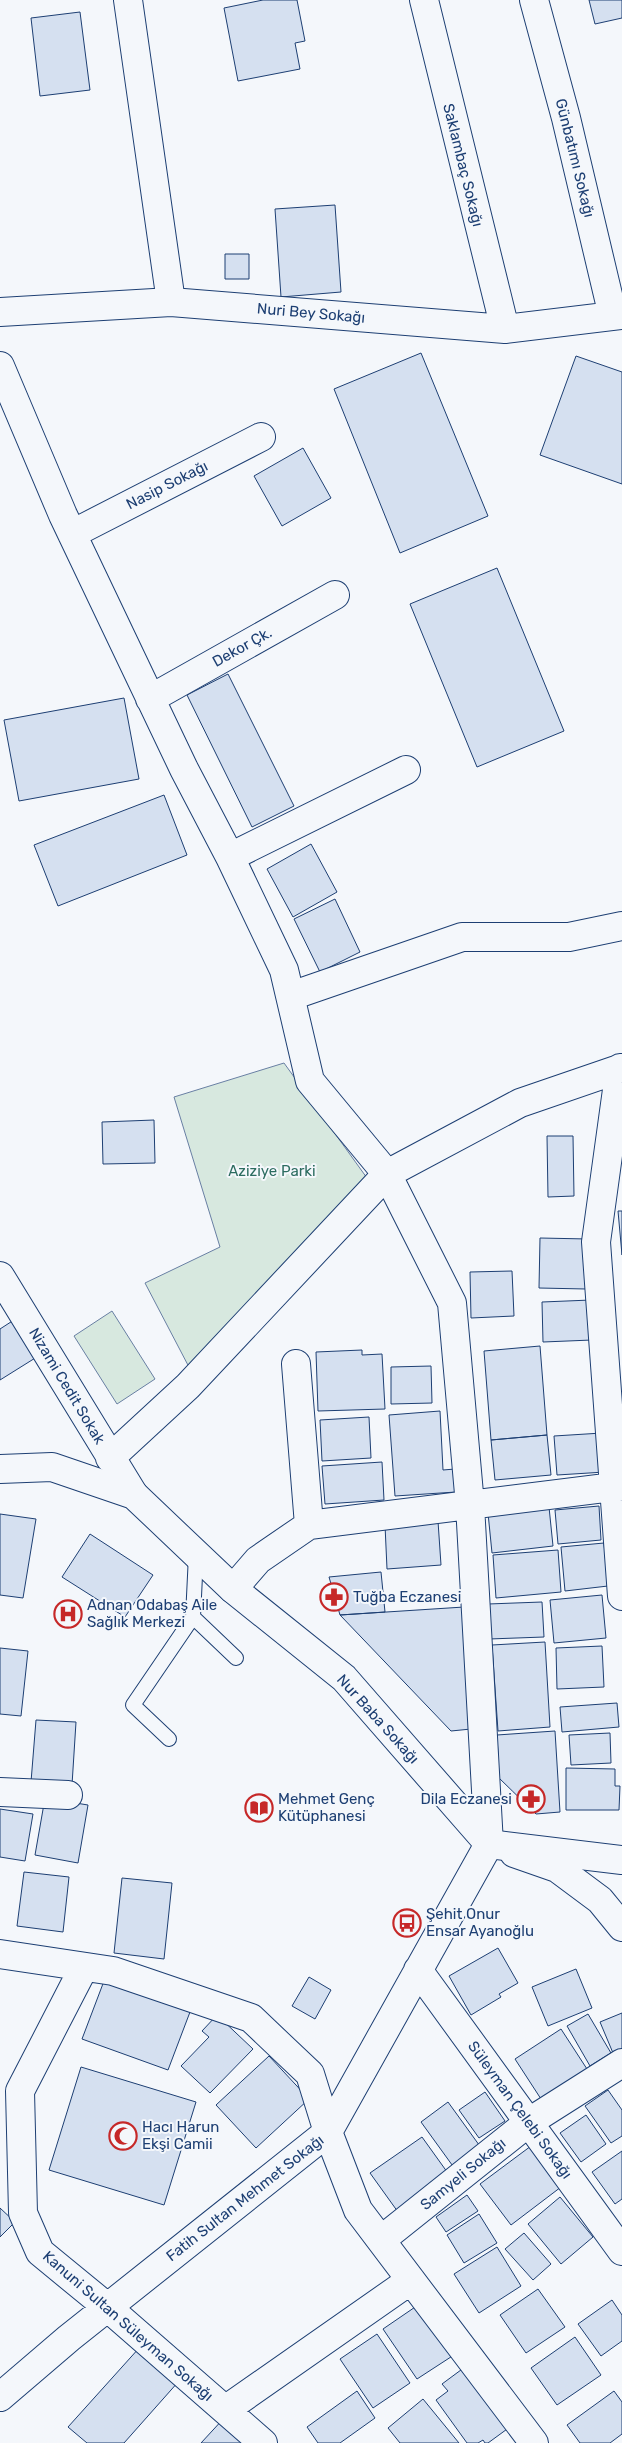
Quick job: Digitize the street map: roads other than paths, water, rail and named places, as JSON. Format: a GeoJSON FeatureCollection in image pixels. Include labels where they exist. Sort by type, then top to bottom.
{"type":"FeatureCollection","features":[{"type":"Feature","properties":{"kind":"street"},"geometry":{"type":"LineString","coordinates":[[128,0],[171,302]]}},
{"type":"Feature","properties":{"kind":"street","name":"Saklambaç Sokağı"},"geometry":{"type":"LineString","coordinates":[[424,0],[505,330]]}},
{"type":"Feature","properties":{"kind":"street","name":"Günbatımı Sokağı"},"geometry":{"type":"LineString","coordinates":[[534,0],[618,316]]}},
{"type":"Feature","properties":{"kind":"street","name":"Nuri Bey Sokağı"},"geometry":{"type":"LineString","coordinates":[[0,312],[171,302],[505,330],[618,316]]}},
{"type":"Feature","properties":{"kind":"street"},"geometry":{"type":"LineString","coordinates":[[0,366],[72,534],[184,769],[230,856],[284,970],[310,1081],[387,1174],[452,1303],[470,1505],[488,1844]]}},
{"type":"Feature","properties":{"kind":"street","name":"Nasip Sokağı"},"geometry":{"type":"LineString","coordinates":[[72,534],[261,437]]}},
{"type":"Feature","properties":{"kind":"street","name":"Dekor Çk."},"geometry":{"type":"LineString","coordinates":[[150,699],[335,595]]}},
{"type":"Feature","properties":{"kind":"street"},"geometry":{"type":"LineString","coordinates":[[230,856],[406,770]]}},
{"type":"Feature","properties":{"kind":"street"},"geometry":{"type":"LineString","coordinates":[[291,996],[462,937],[569,937],[622,926]]}},
{"type":"Feature","properties":{"kind":"street"},"geometry":{"type":"LineString","coordinates":[[110,1458],[188,1386],[387,1174],[520,1103],[621,1068],[596,1242],[619,1487],[622,1596]]}},
{"type":"Feature","properties":{"kind":"street","name":"Nizami Cedit Sokak"},"geometry":{"type":"LineString","coordinates":[[0,1276],[134,1495]]}},
{"type":"Feature","properties":{"kind":"street"},"geometry":{"type":"LineString","coordinates":[[296,1364],[309,1525]]}},
{"type":"Feature","properties":{"kind":"street"},"geometry":{"type":"LineString","coordinates":[[0,1469],[52,1467],[134,1495]]}},
{"type":"Feature","properties":{"kind":"street"},"geometry":{"type":"LineString","coordinates":[[233,1588],[258,1560],[309,1525],[619,1487]]}},
{"type":"Feature","properties":{"kind":"street","name":"Nur Baba Sokağı"},"geometry":{"type":"LineString","coordinates":[[134,1495],[233,1588],[344,1678],[488,1844]]}},
{"type":"Feature","properties":{"kind":"street"},"geometry":{"type":"LineString","coordinates":[[0,1792],[68,1795]]}},
{"type":"Feature","properties":{"kind":"street"},"geometry":{"type":"LineString","coordinates":[[488,1844],[622,1860]]}},
{"type":"Feature","properties":{"kind":"street"},"geometry":{"type":"LineString","coordinates":[[488,1844],[557,1868],[600,1900],[622,1927]]}},
{"type":"Feature","properties":{"kind":"street","name":"Fatih Sultan Mehmet Sokağı"},"geometry":{"type":"LineString","coordinates":[[0,2397],[107,2307],[328,2132],[488,1844]]}},
{"type":"Feature","properties":{"kind":"street"},"geometry":{"type":"LineString","coordinates":[[0,1954],[113,1971],[251,2018],[310,2074],[328,2132],[358,2210],[534,2443]]}},
{"type":"Feature","properties":{"kind":"street","name":"Kanuni Sultan Süleyman Sokağı"},"geometry":{"type":"LineString","coordinates":[[84,1966],[20,2091],[23,2213],[40,2252],[107,2307],[264,2443]]}},
{"type":"Feature","properties":{"kind":"street","name":"Süleyman Çelebi Sokağı"},"geometry":{"type":"LineString","coordinates":[[418,1970],[622,2251]]}},
{"type":"Feature","properties":{"kind":"street","name":"Samyeli Sokağı"},"geometry":{"type":"LineString","coordinates":[[381,2240],[528,2122],[622,2063]]}},
{"type":"Feature","properties":{"kind":"street"},"geometry":{"type":"LineString","coordinates":[[0,2112],[20,2091]]}},
{"type":"Feature","properties":{"kind":"street"},"geometry":{"type":"LineString","coordinates":[[225,2410],[411,2280]]}},
{"type":"Feature","properties":{"kind":"lane"},"geometry":{"type":"LineString","coordinates":[[170,1739],[133,1705],[193,1617],[196,1554]]}},
{"type":"Feature","properties":{"kind":"lane"},"geometry":{"type":"LineString","coordinates":[[193,1617],[236,1658]]}},
{"type":"Feature","properties":{"kind":"place","name":"Tuğba Eczanesi"},"geometry":{"type":"Point","coordinates":[334,1597]}},
{"type":"Feature","properties":{"kind":"place","name":"Adnan Odabaş Aile Sağlık Merkezi"},"geometry":{"type":"Point","coordinates":[68,1614]}},
{"type":"Feature","properties":{"kind":"place","name":"Dila Eczanesi"},"geometry":{"type":"Point","coordinates":[531,1799]}},
{"type":"Feature","properties":{"kind":"place","name":"Mehmet Genç Kütüphanesi"},"geometry":{"type":"Point","coordinates":[259,1808]}},
{"type":"Feature","properties":{"kind":"place","name":"Şehit Onur Ensar Ayanoğlu"},"geometry":{"type":"Point","coordinates":[407,1923]}},
{"type":"Feature","properties":{"kind":"place","name":"Hacı Harun Ekşi Camii"},"geometry":{"type":"Point","coordinates":[123,2136]}},
{"type":"Feature","properties":{"kind":"park label","name":"Aziziye Parki"},"geometry":{"type":"Point","coordinates":[272,1171]}}]}
